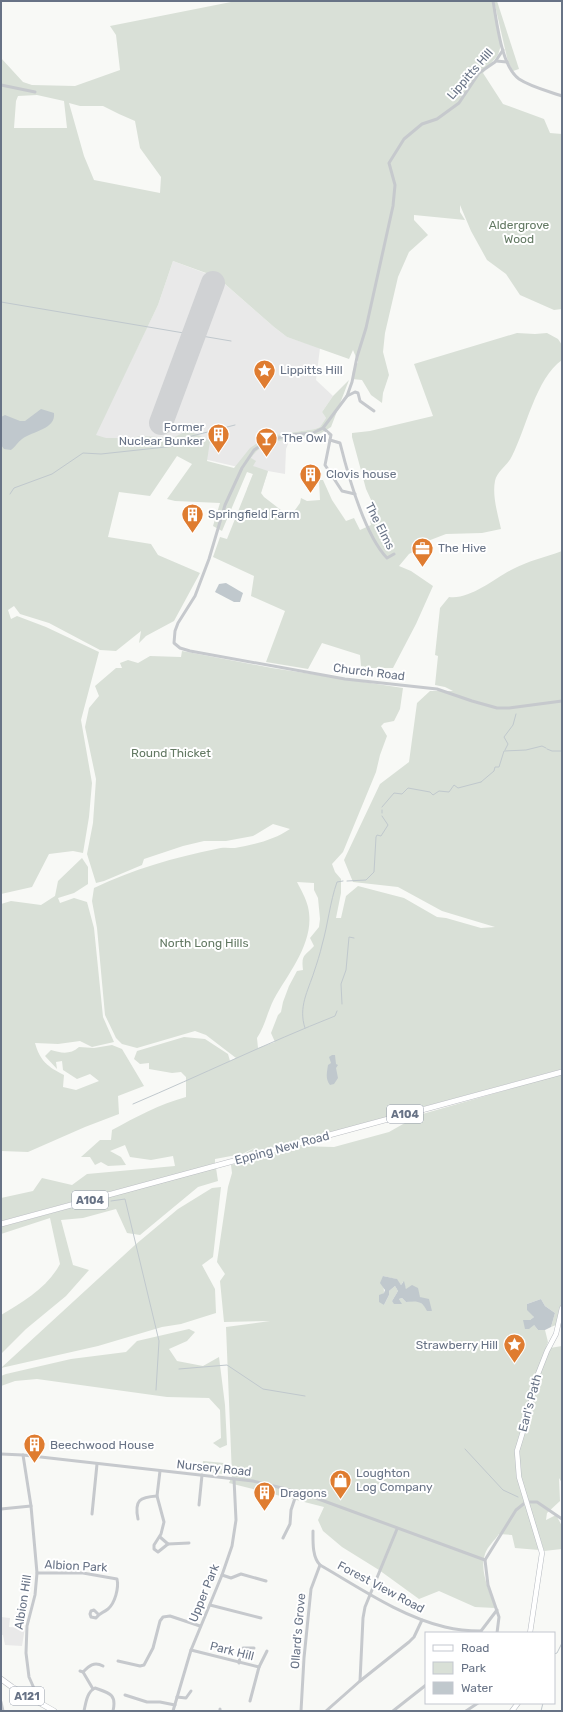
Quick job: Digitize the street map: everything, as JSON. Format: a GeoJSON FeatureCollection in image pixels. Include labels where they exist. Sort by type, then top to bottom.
{"type":"FeatureCollection","features":[{"type":"Feature","properties":{"kind":"main road","name":"Epping New Road"},"geometry":{"type":"LineString","coordinates":[[1,1224],[562,1072]]}},
{"type":"Feature","properties":{"kind":"main road","name":"A121"},"geometry":{"type":"LineString","coordinates":[[1,1679],[54,1711]]}},
{"type":"Feature","properties":{"kind":"street"},"geometry":{"type":"LineString","coordinates":[[493,1],[503,50],[513,74],[522,80],[562,96]]}},
{"type":"Feature","properties":{"kind":"street","name":"Lippitts Hill"},"geometry":{"type":"LineString","coordinates":[[323,428],[347,396],[366,328],[393,206],[395,185],[389,164],[404,139],[422,124],[437,119],[459,102],[480,73],[496,61],[503,50]]}},
{"type":"Feature","properties":{"kind":"street"},"geometry":{"type":"LineString","coordinates":[[496,61],[507,62]]}},
{"type":"Feature","properties":{"kind":"street"},"geometry":{"type":"LineString","coordinates":[[1,85],[35,92]]}},
{"type":"Feature","properties":{"kind":"street"},"geometry":{"type":"LineString","coordinates":[[347,396],[355,392],[358,393],[360,401],[374,411]]}},
{"type":"Feature","properties":{"kind":"street","name":"The Elms"},"geometry":{"type":"LineString","coordinates":[[323,428],[331,435],[325,465],[342,491],[355,494]]}},
{"type":"Feature","properties":{"kind":"street","name":"Church Road"},"geometry":{"type":"LineString","coordinates":[[323,428],[313,433],[290,435],[267,441],[254,450],[242,468],[225,505],[209,559],[195,596],[178,623],[175,631],[174,643],[180,648],[190,651],[326,676],[437,689],[497,708],[562,702]]}},
{"type":"Feature","properties":{"kind":"street","name":"The Elms"},"geometry":{"type":"LineString","coordinates":[[330,440],[340,443],[355,494],[368,526],[382,552],[387,558],[394,554]]}},
{"type":"Feature","properties":{"kind":"street","name":"Earl's Path"},"geometry":{"type":"LineString","coordinates":[[530,1632],[542,1553],[517,1468],[518,1451],[536,1379],[547,1351],[556,1334],[562,1308]]}},
{"type":"Feature","properties":{"kind":"street","name":"Nursery Road"},"geometry":{"type":"LineString","coordinates":[[1,1454],[23,1455],[253,1481],[297,1492],[485,1560]]}},
{"type":"Feature","properties":{"kind":"street","name":"Albion Hill"},"geometry":{"type":"LineString","coordinates":[[23,1455],[31,1506],[37,1573],[35,1596],[27,1626],[26,1653],[29,1677],[40,1703]]}},
{"type":"Feature","properties":{"kind":"street"},"geometry":{"type":"LineString","coordinates":[[92,1514],[98,1464]]}},
{"type":"Feature","properties":{"kind":"street"},"geometry":{"type":"LineString","coordinates":[[160,1471],[157,1496],[164,1522],[160,1537],[154,1545],[154,1550],[160,1551],[168,1544],[189,1543]]}},
{"type":"Feature","properties":{"kind":"street"},"geometry":{"type":"LineString","coordinates":[[199,1505],[202,1475]]}},
{"type":"Feature","properties":{"kind":"street","name":"Upper Park"},"geometry":{"type":"LineString","coordinates":[[174,1711],[191,1650],[232,1546],[235,1530],[234,1478]]}},
{"type":"Feature","properties":{"kind":"street"},"geometry":{"type":"LineString","coordinates":[[283,1538],[290,1524],[290,1510],[297,1492]]}},
{"type":"Feature","properties":{"kind":"street"},"geometry":{"type":"LineString","coordinates":[[138,1519],[136,1509],[139,1501],[143,1497],[157,1496]]}},
{"type":"Feature","properties":{"kind":"street"},"geometry":{"type":"LineString","coordinates":[[497,1632],[499,1617],[488,1585],[485,1560],[516,1510],[526,1502],[537,1502],[562,1519]]}},
{"type":"Feature","properties":{"kind":"street"},"geometry":{"type":"LineString","coordinates":[[1,1509],[31,1506]]}},
{"type":"Feature","properties":{"kind":"street"},"geometry":{"type":"LineString","coordinates":[[360,1681],[362,1618],[369,1593],[397,1529]]}},
{"type":"Feature","properties":{"kind":"street"},"geometry":{"type":"LineString","coordinates":[[312,1531],[314,1551],[317,1562],[320,1565]]}},
{"type":"Feature","properties":{"kind":"street"},"geometry":{"type":"LineString","coordinates":[[160,1537],[168,1544]]}},
{"type":"Feature","properties":{"kind":"street","name":"Forest View Road"},"geometry":{"type":"LineString","coordinates":[[320,1565],[392,1607],[422,1620],[445,1628],[481,1632]]}},
{"type":"Feature","properties":{"kind":"street","name":"Ollard's Grove"},"geometry":{"type":"LineString","coordinates":[[301,1711],[304,1658],[311,1589],[320,1565]]}},
{"type":"Feature","properties":{"kind":"street","name":"Albion Park"},"geometry":{"type":"LineString","coordinates":[[37,1573],[83,1573],[116,1579],[117,1591],[111,1606],[107,1610],[98,1614]]}},
{"type":"Feature","properties":{"kind":"street"},"geometry":{"type":"LineString","coordinates":[[222,1574],[231,1578],[241,1574],[266,1581]]}},
{"type":"Feature","properties":{"kind":"street"},"geometry":{"type":"LineString","coordinates":[[210,1605],[259,1616]]}},
{"type":"Feature","properties":{"kind":"street"},"geometry":{"type":"LineString","coordinates":[[481,1632],[497,1610]]}},
{"type":"Feature","properties":{"kind":"street"},"geometry":{"type":"LineString","coordinates":[[118,1661],[140,1666],[144,1664],[153,1648],[160,1621],[163,1617],[170,1616],[200,1626]]}},
{"type":"Feature","properties":{"kind":"street"},"geometry":{"type":"LineString","coordinates":[[326,1711],[360,1681],[409,1642],[414,1637],[422,1620]]}},
{"type":"Feature","properties":{"kind":"street"},"geometry":{"type":"LineString","coordinates":[[239,1663],[243,1648],[254,1648]]}},
{"type":"Feature","properties":{"kind":"street","name":"Park Hill"},"geometry":{"type":"LineString","coordinates":[[191,1650],[259,1667],[250,1701]]}},
{"type":"Feature","properties":{"kind":"street"},"geometry":{"type":"LineString","coordinates":[[259,1667],[267,1651]]}},
{"type":"Feature","properties":{"kind":"street"},"geometry":{"type":"LineString","coordinates":[[103,1666],[98,1663],[90,1665],[82,1672],[94,1689],[95,1688],[111,1695],[115,1703],[113,1711]]}},
{"type":"Feature","properties":{"kind":"street"},"geometry":{"type":"LineString","coordinates":[[393,1711],[425,1686]]}},
{"type":"Feature","properties":{"kind":"street"},"geometry":{"type":"LineString","coordinates":[[84,1711],[88,1696],[94,1689]]}},
{"type":"Feature","properties":{"kind":"street"},"geometry":{"type":"LineString","coordinates":[[177,1697],[186,1698],[191,1691]]}},
{"type":"Feature","properties":{"kind":"street"},"geometry":{"type":"LineString","coordinates":[[125,1695],[147,1702],[160,1702],[175,1705]]}},
{"type":"Feature","properties":{"kind":"street"},"geometry":{"type":"LineString","coordinates":[[1,1702],[2,1711]]}},
{"type":"Feature","properties":{"kind":"street"},"geometry":{"type":"LineString","coordinates":[[466,1711],[476,1704]]}},
{"type":"Feature","properties":{"kind":"shaded area"},"geometry":{"type":"Polygon","coordinates":[[[173,261],[218,278],[287,337],[320,348],[316,380],[333,396],[322,412],[326,418],[320,427],[268,436],[238,467],[191,456],[92,441],[158,305],[173,261]]]}},
{"type":"Feature","properties":{"kind":"shaded area"},"geometry":{"type":"Polygon","coordinates":[[[290,439],[286,449],[285,474],[268,471],[261,493],[247,489],[253,474],[244,470],[255,451],[262,446],[275,441],[290,439]]]}},
{"type":"Feature","properties":{"kind":"shaded area"},"geometry":{"type":"Polygon","coordinates":[[[1,1617],[10,1618],[9,1627],[25,1628],[22,1646],[5,1645],[3,1635],[1,1635],[1,1617]]]}},
{"type":"Feature","properties":{"kind":"green space","name":"Aldergrove Wood"},"geometry":{"type":"Polygon","coordinates":[[[236,1],[492,1],[501,45],[498,55],[483,73],[503,104],[544,119],[550,133],[562,134],[562,309],[554,310],[520,295],[506,274],[487,260],[471,231],[460,205],[460,212],[465,220],[414,215],[414,220],[428,235],[409,252],[398,277],[385,333],[383,352],[389,375],[383,393],[382,403],[371,395],[362,380],[352,379],[353,370],[358,362],[353,350],[349,359],[287,337],[217,277],[173,261],[158,305],[96,435],[106,438],[131,438],[141,436],[173,438],[188,430],[210,441],[207,461],[234,468],[250,448],[268,436],[320,427],[326,418],[322,412],[333,396],[349,380],[331,427],[314,436],[271,443],[257,451],[251,458],[256,461],[253,466],[268,471],[261,493],[290,517],[300,503],[301,498],[307,501],[320,500],[319,480],[323,480],[332,500],[346,521],[354,518],[360,530],[371,525],[370,521],[379,517],[366,489],[352,433],[370,431],[433,416],[414,364],[517,333],[547,333],[558,339],[562,345],[562,360],[553,368],[538,391],[512,456],[496,477],[494,487],[495,499],[501,529],[482,533],[446,534],[420,544],[416,550],[409,554],[399,566],[411,571],[433,586],[416,624],[393,668],[372,668],[361,666],[360,655],[322,643],[308,669],[266,662],[285,611],[251,596],[254,576],[213,557],[220,537],[227,539],[253,474],[247,472],[222,531],[213,526],[220,503],[175,501],[167,499],[192,464],[177,456],[150,496],[119,492],[108,537],[151,544],[158,555],[200,573],[174,621],[146,636],[139,643],[141,631],[116,651],[100,650],[49,623],[20,614],[14,606],[8,610],[11,619],[17,616],[46,627],[99,652],[81,720],[92,783],[89,817],[83,853],[73,851],[49,854],[32,887],[1,894],[1,58],[23,82],[32,85],[75,86],[120,70],[116,35],[110,26],[236,1]],[[37,95],[18,96],[16,101],[14,128],[67,128],[64,101],[37,95]],[[69,103],[84,156],[94,180],[160,193],[161,177],[140,148],[135,121],[103,106],[80,106],[69,103]]]}},
{"type":"Feature","properties":{"kind":"green space"},"geometry":{"type":"Polygon","coordinates":[[[494,1],[497,1],[519,69],[513,71],[508,62],[494,1]]]}},
{"type":"Feature","properties":{"kind":"green space"},"geometry":{"type":"Polygon","coordinates":[[[562,551],[562,1069],[257,1152],[244,1154],[256,1147],[242,1154],[215,1159],[215,1163],[205,1166],[1,1221],[1,1198],[33,1191],[42,1178],[72,1185],[87,1174],[175,1166],[173,1156],[151,1160],[130,1157],[125,1145],[110,1151],[121,1157],[126,1165],[108,1166],[101,1162],[95,1165],[90,1157],[81,1157],[100,1140],[111,1140],[112,1130],[157,1107],[186,1097],[186,1077],[181,1072],[172,1073],[149,1069],[149,1063],[140,1064],[134,1059],[137,1051],[184,1037],[205,1039],[228,1054],[230,1061],[236,1058],[206,1035],[195,1031],[137,1048],[122,1044],[116,1038],[105,1015],[97,928],[92,901],[94,888],[123,875],[154,865],[218,848],[235,848],[256,844],[284,833],[290,829],[273,824],[253,836],[226,841],[204,841],[183,846],[144,859],[142,865],[96,883],[87,854],[93,823],[96,779],[85,727],[89,708],[99,696],[95,686],[116,668],[122,668],[120,663],[128,660],[138,663],[150,656],[181,657],[182,651],[272,668],[403,688],[400,709],[394,721],[384,723],[381,726],[387,736],[376,772],[343,852],[332,864],[335,872],[341,879],[341,893],[336,918],[341,918],[346,896],[358,886],[404,898],[437,917],[446,918],[481,928],[495,927],[442,911],[398,887],[353,882],[344,860],[380,784],[409,762],[417,703],[430,691],[453,691],[445,687],[435,685],[438,656],[435,655],[440,608],[449,597],[457,597],[474,592],[519,566],[562,551]],[[297,882],[305,897],[308,907],[308,932],[300,956],[274,999],[257,1038],[258,1048],[275,1042],[271,1033],[278,1015],[281,1012],[289,986],[297,971],[303,970],[303,958],[314,946],[310,938],[319,927],[320,919],[318,898],[314,890],[314,883],[297,882]]]}},
{"type":"Feature","properties":{"kind":"green space"},"geometry":{"type":"Polygon","coordinates":[[[82,858],[88,867],[88,884],[74,893],[58,898],[60,903],[74,898],[87,902],[94,928],[103,1017],[114,1042],[92,1047],[80,1041],[58,1044],[35,1043],[39,1054],[45,1063],[64,1075],[63,1087],[76,1090],[99,1081],[90,1074],[77,1079],[63,1070],[62,1061],[56,1062],[57,1069],[45,1056],[51,1050],[65,1053],[76,1050],[79,1047],[94,1048],[112,1045],[122,1049],[144,1086],[118,1096],[119,1114],[28,1152],[1,1151],[1,904],[11,901],[41,905],[55,896],[58,881],[82,858]]]}},
{"type":"Feature","properties":{"kind":"green space"},"geometry":{"type":"Polygon","coordinates":[[[562,1074],[562,1304],[556,1325],[551,1327],[555,1313],[545,1306],[541,1299],[527,1304],[534,1317],[530,1320],[538,1330],[545,1330],[548,1342],[535,1378],[531,1399],[521,1431],[517,1475],[539,1550],[515,1548],[512,1535],[499,1534],[489,1546],[485,1554],[483,1567],[495,1608],[475,1607],[439,1591],[419,1599],[379,1570],[342,1547],[323,1531],[318,1520],[324,1507],[229,1483],[232,1476],[226,1327],[270,1321],[224,1322],[220,1281],[225,1274],[217,1262],[228,1187],[232,1173],[231,1165],[298,1146],[334,1147],[389,1132],[419,1115],[562,1074]],[[383,1276],[384,1293],[379,1296],[384,1305],[389,1295],[389,1291],[395,1286],[398,1291],[392,1301],[401,1303],[399,1299],[402,1298],[406,1302],[417,1300],[432,1311],[420,1297],[406,1289],[403,1282],[401,1285],[396,1279],[383,1276]]]}},
{"type":"Feature","properties":{"kind":"green space"},"geometry":{"type":"Polygon","coordinates":[[[216,1168],[218,1181],[198,1187],[140,1235],[127,1233],[116,1209],[83,1218],[61,1220],[73,1265],[89,1270],[66,1296],[26,1329],[1,1354],[1,1315],[42,1287],[60,1264],[50,1218],[1,1234],[1,1227],[216,1168]]]}},
{"type":"Feature","properties":{"kind":"green space"},"geometry":{"type":"Polygon","coordinates":[[[221,1187],[213,1257],[202,1265],[215,1289],[216,1313],[98,1346],[1,1368],[135,1245],[178,1209],[212,1188],[221,1187]]]}},
{"type":"Feature","properties":{"kind":"green space"},"geometry":{"type":"Polygon","coordinates":[[[189,1329],[195,1332],[187,1341],[169,1349],[177,1361],[203,1366],[219,1357],[225,1405],[227,1445],[220,1448],[213,1443],[221,1438],[220,1410],[209,1398],[167,1397],[37,1379],[15,1381],[1,1386],[1,1376],[6,1374],[71,1359],[126,1352],[137,1341],[189,1329]]]}},
{"type":"Feature","properties":{"kind":"green space"},"geometry":{"type":"Polygon","coordinates":[[[562,1346],[562,1483],[559,1478],[560,1501],[547,1513],[546,1520],[556,1515],[562,1526],[562,1549],[544,1551],[521,1478],[519,1449],[532,1411],[537,1381],[550,1348],[562,1346]]]}},
{"type":"Feature","properties":{"kind":"green space"},"geometry":{"type":"Polygon","coordinates":[[[203,1461],[224,1463],[224,1474],[202,1472],[203,1461]]]}},
{"type":"Feature","properties":{"kind":"water"},"geometry":{"type":"Polygon","coordinates":[[[41,409],[54,413],[54,418],[51,423],[43,429],[22,439],[11,450],[4,449],[1,445],[1,417],[5,415],[20,421],[25,421],[41,409]]]}},
{"type":"Feature","properties":{"kind":"water"},"geometry":{"type":"Polygon","coordinates":[[[226,583],[243,593],[240,602],[234,602],[215,592],[219,584],[226,583]]]}},
{"type":"Feature","properties":{"kind":"water"},"geometry":{"type":"Polygon","coordinates":[[[335,1055],[336,1064],[338,1065],[336,1068],[338,1078],[334,1084],[330,1085],[327,1080],[327,1073],[328,1065],[331,1063],[329,1057],[335,1055]]]}},
{"type":"Feature","properties":{"kind":"water"},"geometry":{"type":"Polygon","coordinates":[[[383,1276],[397,1279],[401,1285],[404,1281],[406,1289],[412,1285],[418,1288],[420,1297],[429,1299],[432,1311],[427,1311],[421,1303],[413,1301],[406,1302],[402,1298],[399,1299],[402,1304],[394,1304],[392,1301],[398,1291],[395,1286],[389,1291],[389,1295],[384,1305],[379,1302],[379,1295],[384,1293],[385,1290],[380,1283],[383,1276]]]}},
{"type":"Feature","properties":{"kind":"water"},"geometry":{"type":"Polygon","coordinates":[[[541,1299],[545,1306],[555,1313],[551,1327],[545,1330],[538,1330],[534,1325],[529,1329],[525,1329],[523,1320],[530,1320],[534,1317],[527,1310],[527,1304],[541,1299]]]}},
{"type":"Feature","properties":{"kind":"waterway"},"geometry":{"type":"LineString","coordinates":[[1,302],[231,341]]}},
{"type":"Feature","properties":{"kind":"waterway"},"geometry":{"type":"LineString","coordinates":[[10,494],[14,488],[52,474],[83,453],[101,454],[175,446],[188,437],[235,425]]}},
{"type":"Feature","properties":{"kind":"waterway"},"geometry":{"type":"LineString","coordinates":[[505,750],[508,744],[504,737],[513,725],[516,714]]}},
{"type":"Feature","properties":{"kind":"waterway"},"geometry":{"type":"LineString","coordinates":[[481,782],[494,771],[495,767],[499,767],[504,751],[526,750],[542,746],[546,748]]}},
{"type":"Feature","properties":{"kind":"waterway"},"geometry":{"type":"LineString","coordinates":[[547,749],[552,751],[562,751]]}},
{"type":"Feature","properties":{"kind":"waterway"},"geometry":{"type":"LineString","coordinates":[[382,807],[394,793],[402,794],[408,788],[430,792],[433,795],[439,791],[449,792],[454,785],[458,788],[481,782]]}},
{"type":"Feature","properties":{"kind":"waterway"},"geometry":{"type":"LineString","coordinates":[[347,881],[366,880],[374,872],[376,837],[377,835],[381,836],[388,825],[382,816]]}},
{"type":"Feature","properties":{"kind":"waterway"},"geometry":{"type":"LineString","coordinates":[[305,1028],[303,1020],[303,1006],[320,952],[337,882],[343,881]]}},
{"type":"Feature","properties":{"kind":"waterway"},"geometry":{"type":"LineString","coordinates":[[342,1004],[341,984],[346,970],[349,937],[354,938]]}},
{"type":"Feature","properties":{"kind":"waterway"},"geometry":{"type":"LineString","coordinates":[[133,1104],[335,1016],[337,1011]]}},
{"type":"Feature","properties":{"kind":"waterway"},"geometry":{"type":"LineString","coordinates":[[111,1201],[125,1199],[159,1341],[156,1390]]}},
{"type":"Feature","properties":{"kind":"waterway"},"geometry":{"type":"LineString","coordinates":[[179,1369],[227,1365],[263,1389],[305,1396]]}},
{"type":"Feature","properties":{"kind":"waterway"},"geometry":{"type":"LineString","coordinates":[[465,1449],[503,1490],[518,1497]]}},
{"type":"Feature","properties":{"kind":"waterway"},"geometry":{"type":"LineString","coordinates":[[562,1538],[562,1544]]}},
{"type":"Feature","properties":{"kind":"waterway"},"geometry":{"type":"LineString","coordinates":[[555,1654],[557,1653],[562,1643]]}},
{"type":"Feature","properties":{"kind":"waterway"},"geometry":{"type":"LineString","coordinates":[[541,1711],[543,1704]]}},
{"type":"Feature","properties":{"kind":"runway"},"geometry":{"type":"LineString","coordinates":[[161,423],[213,283]]}},
{"type":"Feature","properties":{"kind":"place","name":"Lippitts Hill"},"geometry":{"type":"Point","coordinates":[264,390]}},
{"type":"Feature","properties":{"kind":"place","name":"Former Nuclear Bunker"},"geometry":{"type":"Point","coordinates":[219,454]}},
{"type":"Feature","properties":{"kind":"place","name":"The Owl"},"geometry":{"type":"Point","coordinates":[267,458]}},
{"type":"Feature","properties":{"kind":"place","name":"Clovis house"},"geometry":{"type":"Point","coordinates":[311,494]}},
{"type":"Feature","properties":{"kind":"place","name":"Springfield Farm"},"geometry":{"type":"Point","coordinates":[193,534]}},
{"type":"Feature","properties":{"kind":"place","name":"The Hive"},"geometry":{"type":"Point","coordinates":[422,568]}},
{"type":"Feature","properties":{"kind":"place","name":"Strawberry Hill"},"geometry":{"type":"Point","coordinates":[514,1364]}},
{"type":"Feature","properties":{"kind":"place","name":"Beechwood House"},"geometry":{"type":"Point","coordinates":[34,1464]}},
{"type":"Feature","properties":{"kind":"place","name":"Loughton Log Company"},"geometry":{"type":"Point","coordinates":[340,1500]}},
{"type":"Feature","properties":{"kind":"place","name":"Dragons"},"geometry":{"type":"Point","coordinates":[265,1512]}},
{"type":"Feature","properties":{"kind":"park label","name":"Round Thicket"},"geometry":{"type":"Point","coordinates":[171,753]}},
{"type":"Feature","properties":{"kind":"park label","name":"North Long Hills"},"geometry":{"type":"Point","coordinates":[204,943]}}]}
